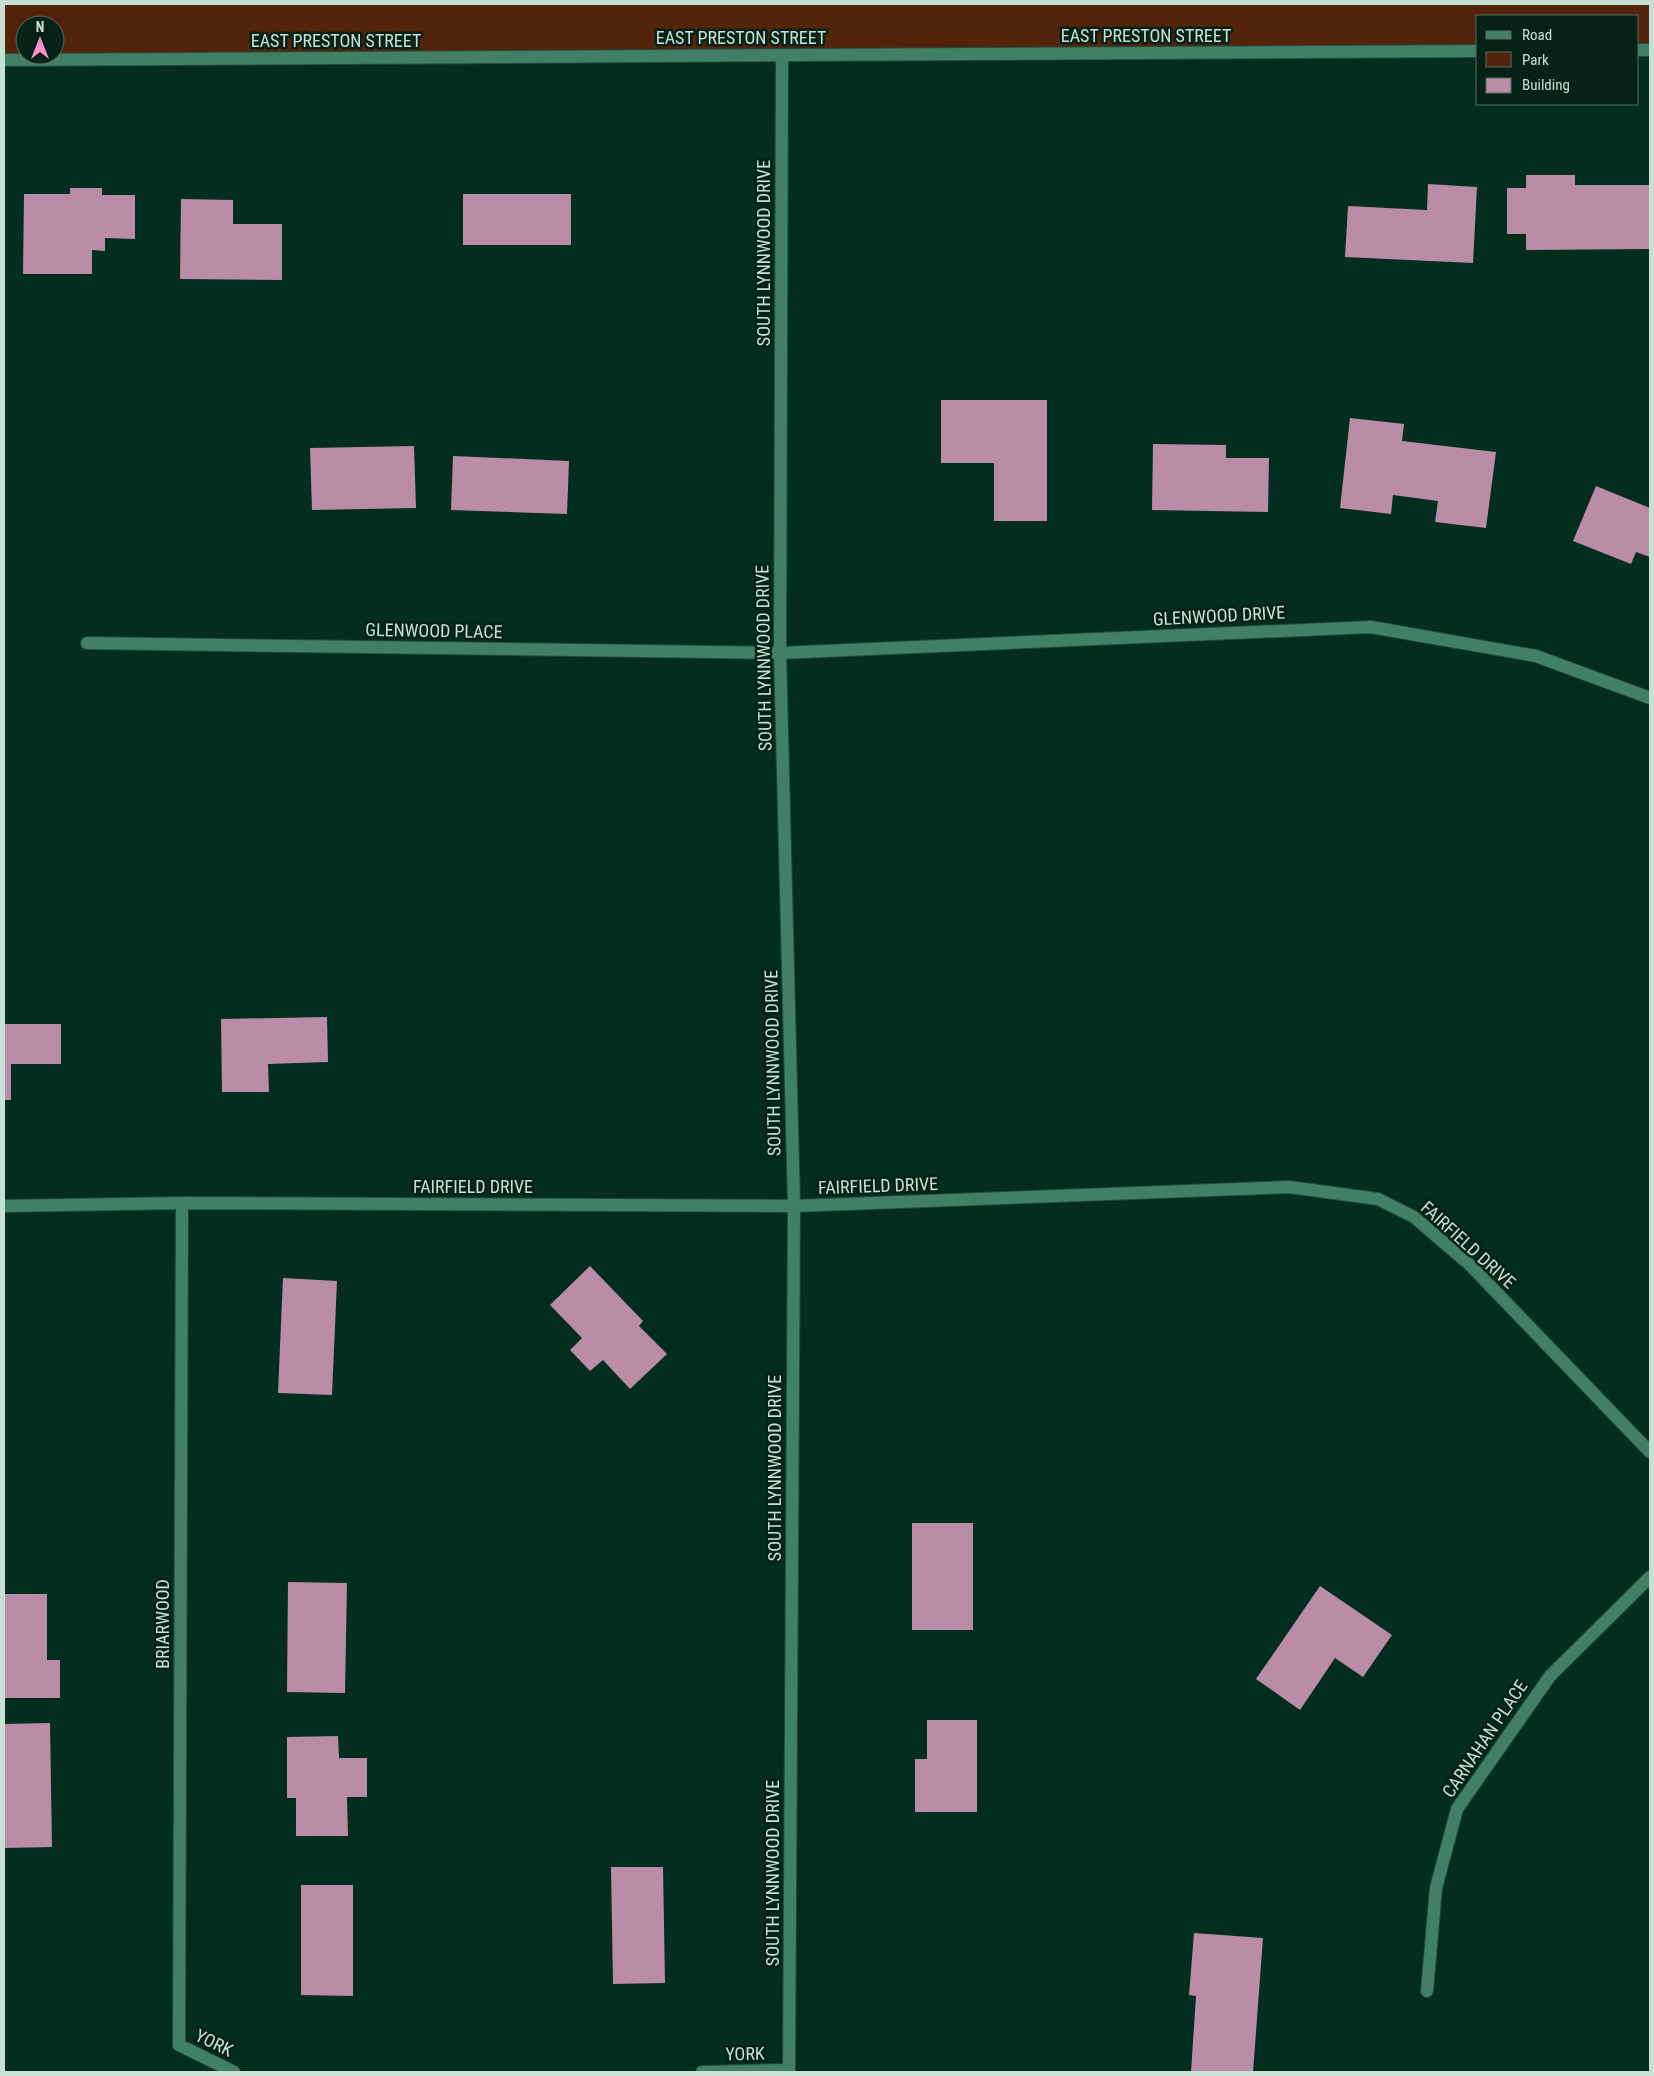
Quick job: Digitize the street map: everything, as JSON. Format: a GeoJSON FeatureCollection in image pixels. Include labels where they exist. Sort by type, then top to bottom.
{"type":"FeatureCollection","features":[{"type":"Feature","properties":{"kind":"street","name":"EAST PRESTON STREET"},"geometry":{"type":"LineString","coordinates":[[4,60],[1476,51]]}},
{"type":"Feature","properties":{"kind":"street","name":"SOUTH LYNNWOOD DRIVE"},"geometry":{"type":"LineString","coordinates":[[782,55],[780,653],[794,1206],[789,2070]]}},
{"type":"Feature","properties":{"kind":"street","name":"GLENWOOD DRIVE"},"geometry":{"type":"LineString","coordinates":[[780,653],[1371,627],[1536,656],[1650,698]]}},
{"type":"Feature","properties":{"kind":"street","name":"GLENWOOD PLACE"},"geometry":{"type":"LineString","coordinates":[[87,643],[780,653]]}},
{"type":"Feature","properties":{"kind":"street","name":"FAIRFIELD DRIVE"},"geometry":{"type":"LineString","coordinates":[[4,1206],[182,1203],[794,1206],[1289,1187],[1378,1199],[1414,1217],[1470,1265],[1650,1452]]}},
{"type":"Feature","properties":{"kind":"street","name":"BRIARWOOD"},"geometry":{"type":"LineString","coordinates":[[179,2045],[182,1203]]}},
{"type":"Feature","properties":{"kind":"street","name":"CARNAHAN PLACE"},"geometry":{"type":"LineString","coordinates":[[1427,1991],[1436,1888],[1457,1809],[1550,1676],[1650,1577]]}},
{"type":"Feature","properties":{"kind":"street","name":"YORK"},"geometry":{"type":"LineString","coordinates":[[179,2045],[234,2072]]}},
{"type":"Feature","properties":{"kind":"street","name":"YORK"},"geometry":{"type":"LineString","coordinates":[[702,2072],[789,2070]]}},
{"type":"Feature","properties":{"kind":"green space"},"geometry":{"type":"Polygon","coordinates":[[[4,4],[1650,4],[1650,50],[1639,50],[1639,15],[1476,15],[1476,51],[65,60],[65,15],[15,15],[15,60],[4,60],[4,4]]]}},
{"type":"Feature","properties":{"kind":"building"},"geometry":{"type":"Polygon","coordinates":[[[1526,175],[1575,175],[1575,185],[1650,185],[1650,249],[1526,250],[1526,234],[1507,234],[1507,188],[1526,188],[1526,175]]]}},
{"type":"Feature","properties":{"kind":"building"},"geometry":{"type":"Polygon","coordinates":[[[1428,184],[1477,187],[1473,263],[1345,257],[1348,206],[1427,210],[1428,184]]]}},
{"type":"Feature","properties":{"kind":"building"},"geometry":{"type":"Polygon","coordinates":[[[70,188],[102,188],[102,195],[135,195],[135,239],[105,238],[105,251],[92,250],[92,274],[23,274],[24,194],[70,194],[70,188]]]}},
{"type":"Feature","properties":{"kind":"building"},"geometry":{"type":"Polygon","coordinates":[[[463,194],[571,194],[571,245],[463,245],[463,194]]]}},
{"type":"Feature","properties":{"kind":"building"},"geometry":{"type":"Polygon","coordinates":[[[181,199],[233,200],[233,224],[282,224],[282,280],[180,279],[181,199]]]}},
{"type":"Feature","properties":{"kind":"building"},"geometry":{"type":"Polygon","coordinates":[[[941,400],[1047,400],[1047,521],[994,521],[994,463],[941,463],[941,400]]]}},
{"type":"Feature","properties":{"kind":"building"},"geometry":{"type":"Polygon","coordinates":[[[1350,418],[1404,424],[1402,441],[1496,452],[1486,528],[1435,522],[1438,501],[1393,495],[1391,514],[1340,508],[1350,418]]]}},
{"type":"Feature","properties":{"kind":"building"},"geometry":{"type":"Polygon","coordinates":[[[1153,444],[1226,445],[1226,458],[1269,458],[1268,512],[1152,510],[1153,444]]]}},
{"type":"Feature","properties":{"kind":"building"},"geometry":{"type":"Polygon","coordinates":[[[414,446],[416,508],[312,510],[310,448],[414,446]]]}},
{"type":"Feature","properties":{"kind":"building"},"geometry":{"type":"Polygon","coordinates":[[[453,456],[569,461],[567,514],[451,510],[453,456]]]}},
{"type":"Feature","properties":{"kind":"building"},"geometry":{"type":"Polygon","coordinates":[[[1596,486],[1650,508],[1650,557],[1636,552],[1631,564],[1573,541],[1596,486]]]}},
{"type":"Feature","properties":{"kind":"building"},"geometry":{"type":"Polygon","coordinates":[[[327,1017],[328,1062],[268,1064],[269,1092],[222,1092],[221,1019],[327,1017]]]}},
{"type":"Feature","properties":{"kind":"building"},"geometry":{"type":"Polygon","coordinates":[[[4,1024],[61,1024],[61,1064],[11,1064],[11,1100],[4,1100],[4,1024]]]}},
{"type":"Feature","properties":{"kind":"building"},"geometry":{"type":"Polygon","coordinates":[[[590,1266],[643,1321],[639,1326],[667,1354],[630,1389],[603,1360],[590,1371],[570,1350],[582,1338],[550,1305],[590,1266]]]}},
{"type":"Feature","properties":{"kind":"building"},"geometry":{"type":"Polygon","coordinates":[[[283,1278],[337,1281],[332,1395],[278,1393],[283,1278]]]}},
{"type":"Feature","properties":{"kind":"building"},"geometry":{"type":"Polygon","coordinates":[[[912,1523],[973,1523],[973,1630],[912,1630],[912,1523]]]}},
{"type":"Feature","properties":{"kind":"building"},"geometry":{"type":"Polygon","coordinates":[[[288,1582],[347,1583],[345,1693],[287,1692],[288,1582]]]}},
{"type":"Feature","properties":{"kind":"building"},"geometry":{"type":"Polygon","coordinates":[[[1320,1586],[1392,1635],[1363,1677],[1335,1658],[1300,1710],[1256,1679],[1320,1586]]]}},
{"type":"Feature","properties":{"kind":"building"},"geometry":{"type":"Polygon","coordinates":[[[4,1594],[47,1594],[47,1660],[60,1660],[60,1698],[4,1698],[4,1594]]]}},
{"type":"Feature","properties":{"kind":"building"},"geometry":{"type":"Polygon","coordinates":[[[927,1720],[977,1720],[977,1812],[915,1812],[915,1759],[927,1759],[927,1720]]]}},
{"type":"Feature","properties":{"kind":"building"},"geometry":{"type":"Polygon","coordinates":[[[50,1723],[52,1847],[5,1848],[4,1724],[50,1723]]]}},
{"type":"Feature","properties":{"kind":"building"},"geometry":{"type":"Polygon","coordinates":[[[338,1736],[339,1758],[367,1758],[367,1797],[347,1797],[348,1836],[296,1836],[296,1798],[287,1798],[287,1737],[338,1736]]]}},
{"type":"Feature","properties":{"kind":"building"},"geometry":{"type":"Polygon","coordinates":[[[611,1867],[663,1867],[665,1983],[613,1984],[611,1867]]]}},
{"type":"Feature","properties":{"kind":"building"},"geometry":{"type":"Polygon","coordinates":[[[301,1885],[353,1885],[353,1996],[301,1995],[301,1885]]]}},
{"type":"Feature","properties":{"kind":"building"},"geometry":{"type":"Polygon","coordinates":[[[1194,1933],[1263,1938],[1253,2072],[1191,2072],[1196,1996],[1189,1995],[1194,1933]]]}}]}
